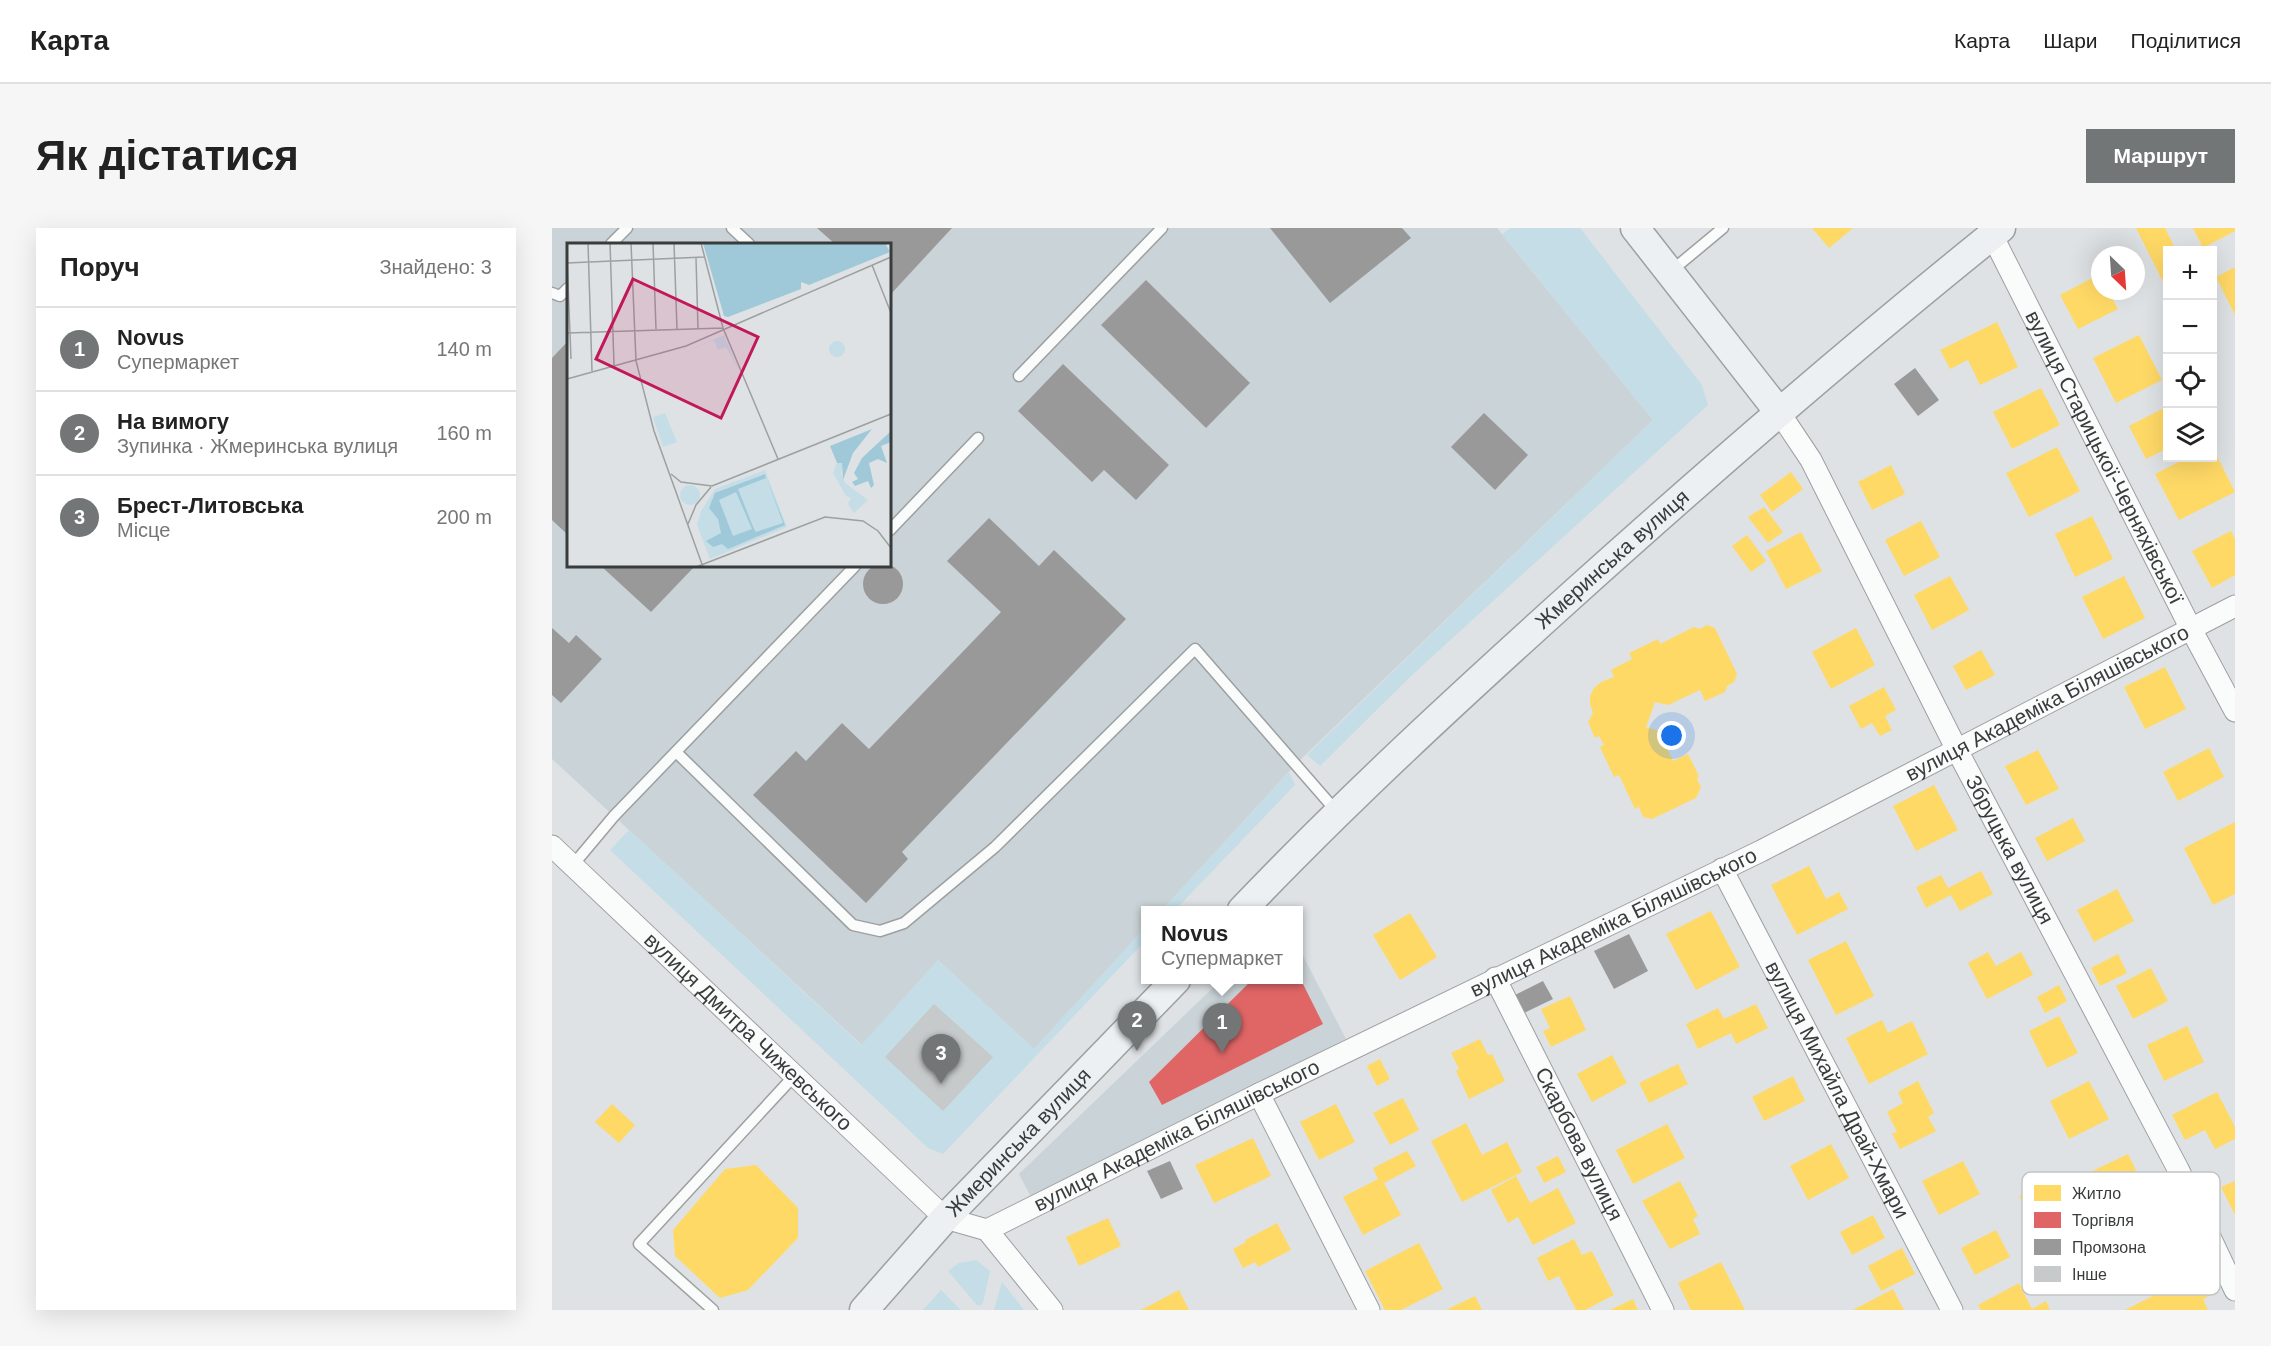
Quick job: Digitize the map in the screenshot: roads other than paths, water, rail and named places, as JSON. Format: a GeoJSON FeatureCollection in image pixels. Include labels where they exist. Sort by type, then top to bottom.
{"type":"FeatureCollection","features":[{"type":"Feature","properties":{"kind":"main road"},"geometry":{"type":"LineString","coordinates":[[1635,228],[1779,412]]}},
{"type":"Feature","properties":{"kind":"main road","name":"Жмеринська вулиця"},"geometry":{"type":"LineString","coordinates":[[1246,906],[1337,812],[1653,522],[1779,412],[1996,232]]}},
{"type":"Feature","properties":{"kind":"main road","name":"Жмеринська вулиця"},"geometry":{"type":"LineString","coordinates":[[864,1310],[945,1218],[1172,984]]}},
{"type":"Feature","properties":{"kind":"street","name":"вулиця Старицької-Черняхівської"},"geometry":{"type":"LineString","coordinates":[[1996,232],[2191,629],[2235,711]]}},
{"type":"Feature","properties":{"kind":"street","name":"Збруцька вулиця"},"geometry":{"type":"LineString","coordinates":[[1779,412],[1810,460],[1957,750],[2179,1172]]}},
{"type":"Feature","properties":{"kind":"street","name":"вулиця Академіка Біляшівського"},"geometry":{"type":"LineString","coordinates":[[987,1230],[1495,978],[1722,869],[2235,606]]}},
{"type":"Feature","properties":{"kind":"street","name":"вулиця Дмитра Чижевського"},"geometry":{"type":"LineString","coordinates":[[552,846],[945,1218]]}},
{"type":"Feature","properties":{"kind":"street","name":"вулиця Михайла Драй-Хмари"},"geometry":{"type":"LineString","coordinates":[[1722,869],[1952,1310]]}},
{"type":"Feature","properties":{"kind":"street","name":"Скарбова вулиця"},"geometry":{"type":"LineString","coordinates":[[1495,978],[1663,1310]]}},
{"type":"Feature","properties":{"kind":"street"},"geometry":{"type":"LineString","coordinates":[[1259,1094],[1369,1310]]}},
{"type":"Feature","properties":{"kind":"street"},"geometry":{"type":"LineString","coordinates":[[945,1218],[987,1230],[1052,1310]]}},
{"type":"Feature","properties":{"kind":"street","name":"Збруцька вулиця"},"geometry":{"type":"LineString","coordinates":[[2220,1258],[2235,1290]]}},
{"type":"Feature","properties":{"kind":"lane"},"geometry":{"type":"LineString","coordinates":[[612,243],[627,228]]}},
{"type":"Feature","properties":{"kind":"lane"},"geometry":{"type":"LineString","coordinates":[[732,228],[748,243]]}},
{"type":"Feature","properties":{"kind":"lane"},"geometry":{"type":"LineString","coordinates":[[1019,376],[1162,228]]}},
{"type":"Feature","properties":{"kind":"lane"},"geometry":{"type":"LineString","coordinates":[[1670,273],[1723,228]]}},
{"type":"Feature","properties":{"kind":"lane"},"geometry":{"type":"LineString","coordinates":[[552,293],[560,296],[567,289]]}},
{"type":"Feature","properties":{"kind":"lane"},"geometry":{"type":"LineString","coordinates":[[891,529],[978,438]]}},
{"type":"Feature","properties":{"kind":"lane"},"geometry":{"type":"LineString","coordinates":[[573,865],[614,816],[854,567]]}},
{"type":"Feature","properties":{"kind":"lane"},"geometry":{"type":"LineString","coordinates":[[676,752],[853,925],[880,931],[904,923],[996,847],[1195,649],[1337,812]]}},
{"type":"Feature","properties":{"kind":"lane"},"geometry":{"type":"LineString","coordinates":[[713,1310],[639,1244],[794,1076]]}},
{"type":"Feature","properties":{"kind":"place","name":"На вимогу"},"geometry":{"type":"Point","coordinates":[1137,1051]}},
{"type":"Feature","properties":{"kind":"place","name":"Novus"},"geometry":{"type":"Point","coordinates":[1222,1053]}},
{"type":"Feature","properties":{"kind":"place","name":"Брест-Литовська"},"geometry":{"type":"Point","coordinates":[941,1084]}}]}
